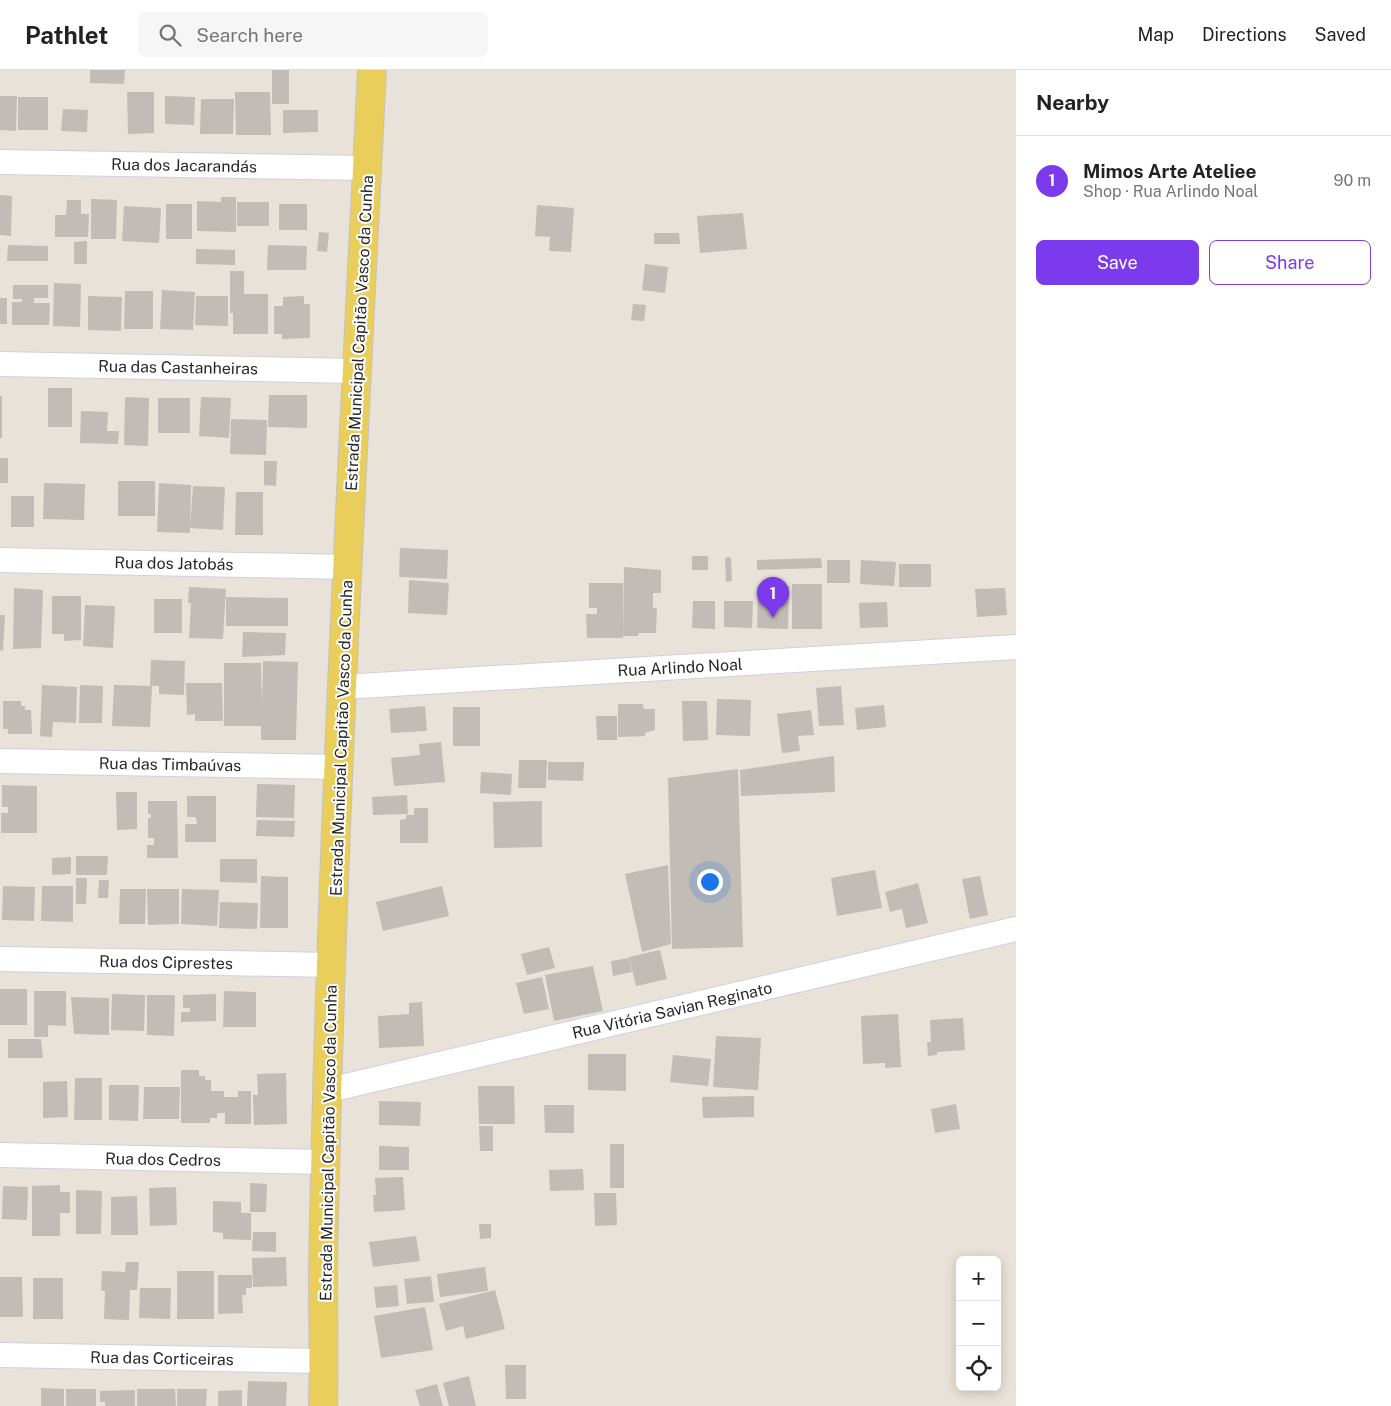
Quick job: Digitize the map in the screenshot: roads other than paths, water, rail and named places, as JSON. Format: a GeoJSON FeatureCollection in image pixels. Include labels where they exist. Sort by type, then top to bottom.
{"type":"FeatureCollection","features":[{"type":"Feature","properties":{"kind":"main road","name":"Estrada Municipal Capitão Vasco da Cunha"},"geometry":{"type":"LineString","coordinates":[[323,1406],[323,1274],[332,965],[348,567],[372,70]]}},
{"type":"Feature","properties":{"kind":"street","name":"Rua dos Jacarandás"},"geometry":{"type":"LineString","coordinates":[[0,162],[367,168]]}},
{"type":"Feature","properties":{"kind":"street","name":"Rua das Castanheiras"},"geometry":{"type":"LineString","coordinates":[[0,364],[357,371]]}},
{"type":"Feature","properties":{"kind":"street","name":"Rua dos Jatobás"},"geometry":{"type":"LineString","coordinates":[[0,560],[348,567]]}},
{"type":"Feature","properties":{"kind":"street","name":"Rua Arlindo Noal"},"geometry":{"type":"LineString","coordinates":[[343,687],[1016,647]]}},
{"type":"Feature","properties":{"kind":"street","name":"Rua das Timbaúvas"},"geometry":{"type":"LineString","coordinates":[[0,761],[340,767]]}},
{"type":"Feature","properties":{"kind":"street","name":"Rua Vitória Savian Reginato"},"geometry":{"type":"LineString","coordinates":[[329,1090],[1016,929]]}},
{"type":"Feature","properties":{"kind":"street","name":"Rua dos Ciprestes"},"geometry":{"type":"LineString","coordinates":[[0,959],[332,965]]}},
{"type":"Feature","properties":{"kind":"street","name":"Rua dos Cedros"},"geometry":{"type":"LineString","coordinates":[[0,1155],[327,1162]]}},
{"type":"Feature","properties":{"kind":"street","name":"Rua das Corticeiras"},"geometry":{"type":"LineString","coordinates":[[0,1355],[324,1360]]}},
{"type":"Feature","properties":{"kind":"place","name":"Mimos Arte Ateliee"},"geometry":{"type":"Point","coordinates":[773,618]}}]}
